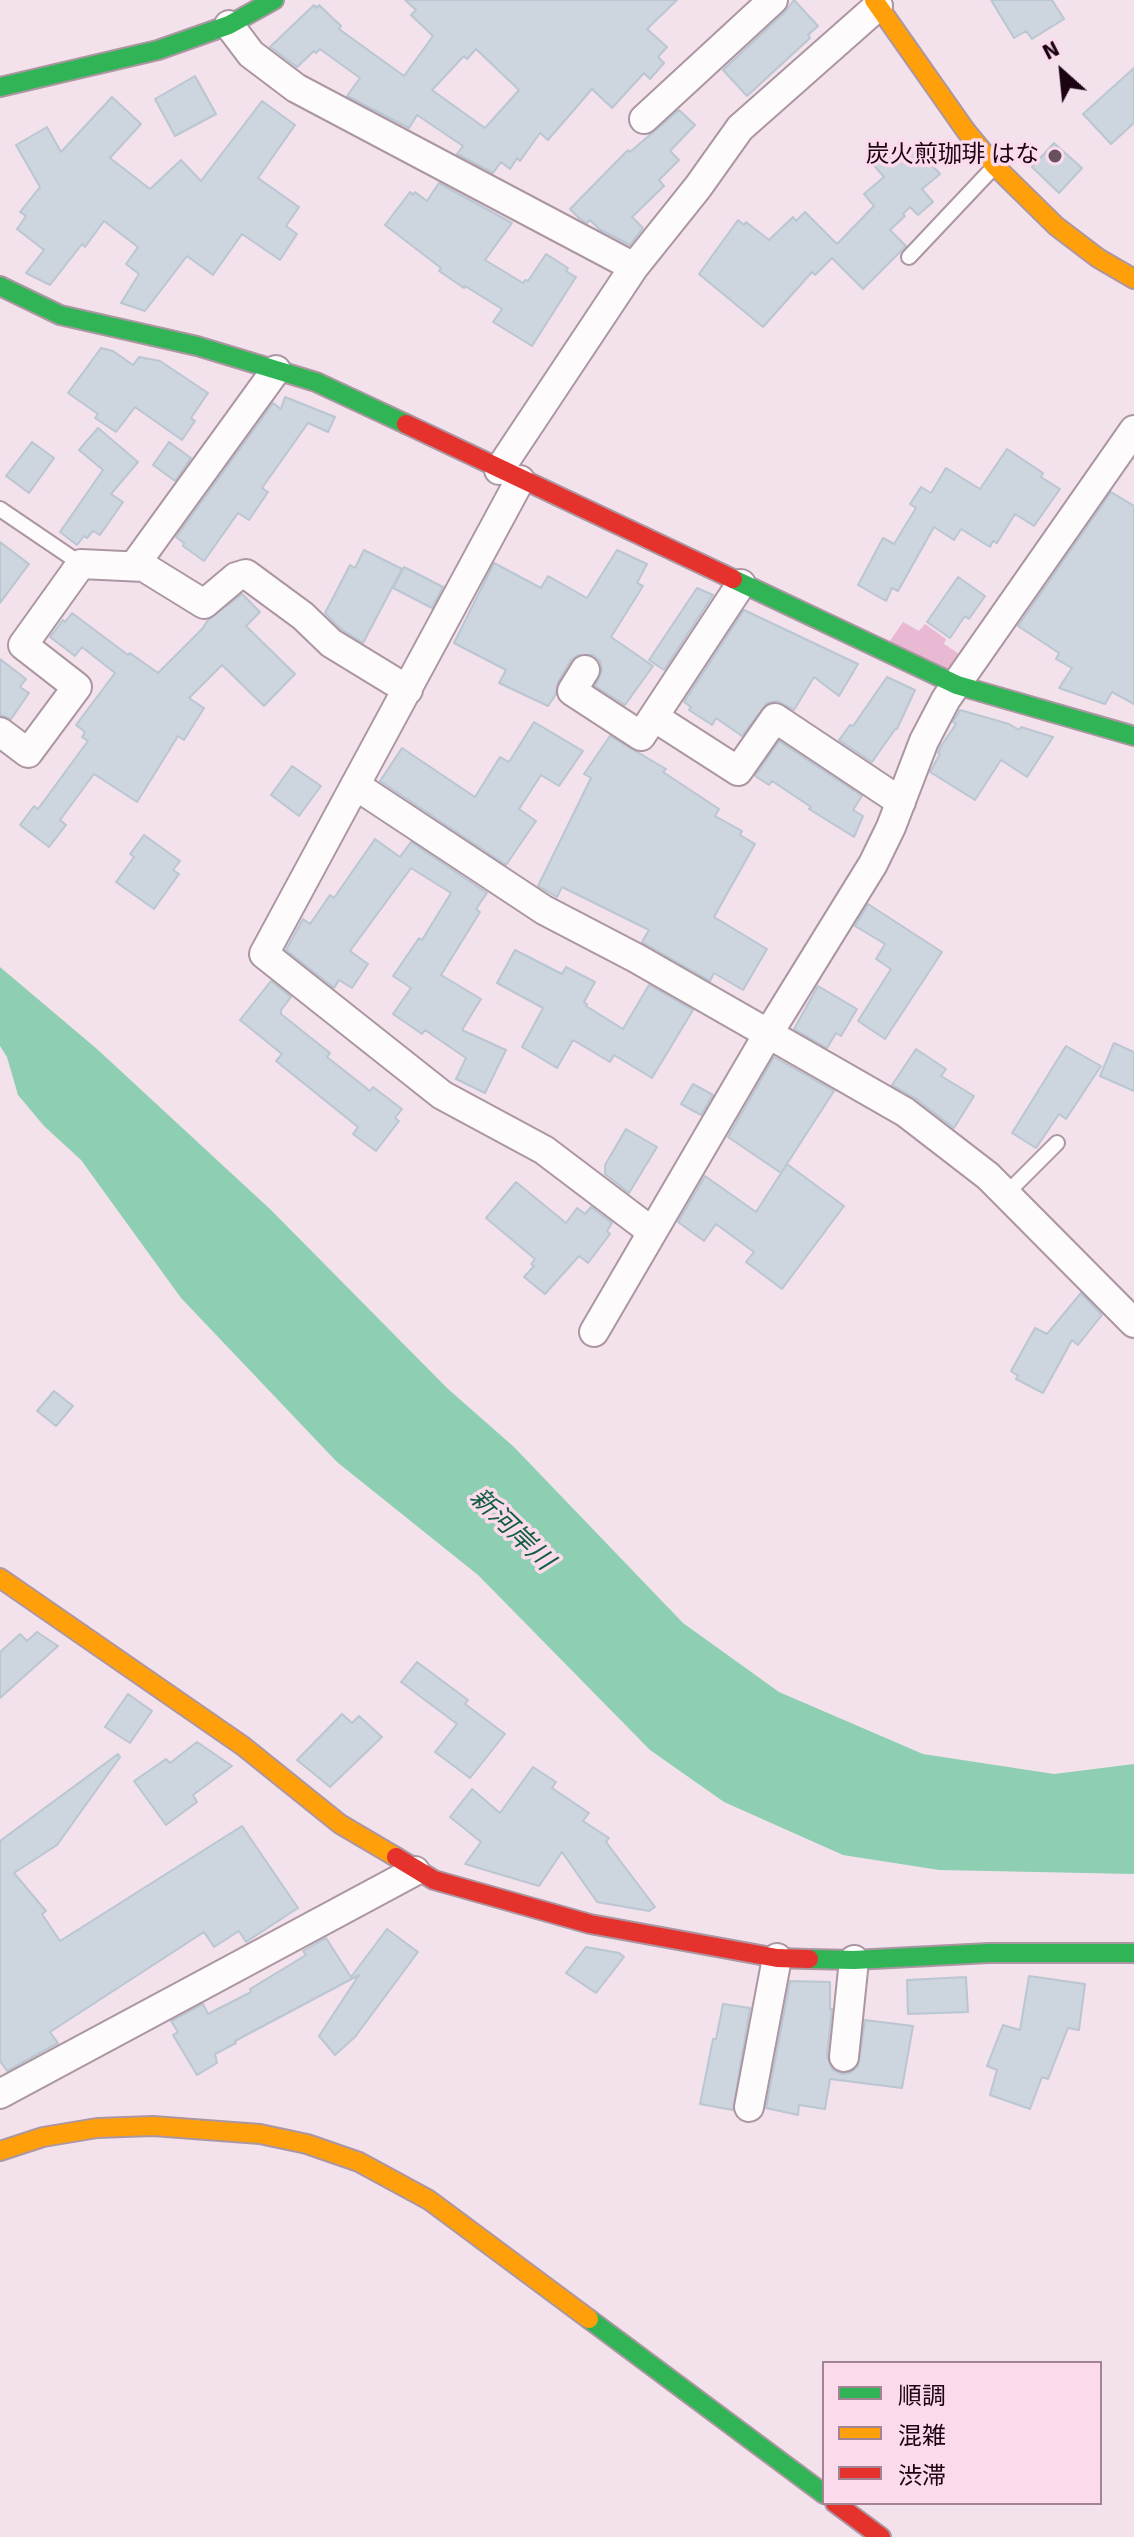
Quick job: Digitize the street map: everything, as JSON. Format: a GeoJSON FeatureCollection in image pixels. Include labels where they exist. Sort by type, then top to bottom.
{"type":"FeatureCollection","features":[{"type":"Feature","properties":{"kind":"street"},"geometry":{"type":"LineString","coordinates":[[0,87],[158,50],[229,25],[274,0]]}},
{"type":"Feature","properties":{"kind":"street"},"geometry":{"type":"LineString","coordinates":[[644,119],[773,0]]}},
{"type":"Feature","properties":{"kind":"street"},"geometry":{"type":"LineString","coordinates":[[651,1231],[544,1150],[442,1095],[264,954],[315,855],[408,690],[510,475],[634,267],[740,128],[876,3],[966,131],[995,166],[1056,226],[1098,258],[1134,279]]}},
{"type":"Feature","properties":{"kind":"street"},"geometry":{"type":"LineString","coordinates":[[229,25],[251,54],[296,88],[634,267]]}},
{"type":"Feature","properties":{"kind":"street"},"geometry":{"type":"LineString","coordinates":[[0,286],[60,315],[197,346],[316,382],[957,685],[1134,736]]}},
{"type":"Feature","properties":{"kind":"street"},"geometry":{"type":"LineString","coordinates":[[134,566],[276,370]]}},
{"type":"Feature","properties":{"kind":"street"},"geometry":{"type":"LineString","coordinates":[[594,1332],[768,1034],[873,864],[924,741],[946,699],[1133,433]]}},
{"type":"Feature","properties":{"kind":"street"},"geometry":{"type":"LineString","coordinates":[[0,732],[28,753],[77,687],[23,645],[81,564],[144,567],[204,604],[236,577],[246,574],[303,616],[331,643],[408,690]]}},
{"type":"Feature","properties":{"kind":"street"},"geometry":{"type":"LineString","coordinates":[[585,670],[572,691],[641,736],[741,584]]}},
{"type":"Feature","properties":{"kind":"street"},"geometry":{"type":"LineString","coordinates":[[654,717],[738,771],[775,718],[901,802]]}},
{"type":"Feature","properties":{"kind":"street"},"geometry":{"type":"LineString","coordinates":[[355,785],[544,910],[636,958],[905,1112],[1007,1193],[1134,1323]]}},
{"type":"Feature","properties":{"kind":"street"},"geometry":{"type":"LineString","coordinates":[[0,1578],[243,1746],[340,1824],[434,1880],[590,1924],[777,1958],[854,1960],[989,1953],[1134,1953]]}},
{"type":"Feature","properties":{"kind":"street"},"geometry":{"type":"LineString","coordinates":[[0,2094],[415,1871]]}},
{"type":"Feature","properties":{"kind":"street"},"geometry":{"type":"LineString","coordinates":[[749,2107],[777,1958]]}},
{"type":"Feature","properties":{"kind":"street"},"geometry":{"type":"LineString","coordinates":[[844,2057],[854,1960]]}},
{"type":"Feature","properties":{"kind":"street"},"geometry":{"type":"LineString","coordinates":[[0,2151],[43,2137],[97,2128],[153,2126],[260,2134],[307,2144],[359,2162],[429,2200],[822,2493]]}},
{"type":"Feature","properties":{"kind":"street"},"geometry":{"type":"LineString","coordinates":[[838,2505],[881,2537]]}},
{"type":"Feature","properties":{"kind":"lane"},"geometry":{"type":"LineString","coordinates":[[909,257],[995,166]]}},
{"type":"Feature","properties":{"kind":"lane"},"geometry":{"type":"LineString","coordinates":[[0,509],[81,564]]}},
{"type":"Feature","properties":{"kind":"lane"},"geometry":{"type":"LineString","coordinates":[[1007,1193],[1057,1143]]}},
{"type":"Feature","properties":{"kind":"shaded area"},"geometry":{"type":"Polygon","coordinates":[[[903,622],[919,631],[925,624],[946,639],[944,644],[961,655],[949,671],[887,645],[903,622]]]}},
{"type":"Feature","properties":{"kind":"water","name":"新河岸川"},"geometry":{"type":"Polygon","coordinates":[[[0,967],[97,1049],[271,1210],[447,1388],[514,1447],[683,1623],[779,1692],[923,1754],[1054,1774],[1134,1764],[1134,1874],[939,1870],[843,1855],[724,1802],[650,1750],[478,1575],[337,1462],[181,1298],[81,1160],[44,1126],[18,1095],[7,1057],[0,1046],[0,967]]]}},
{"type":"Feature","properties":{"kind":"building"},"geometry":{"type":"Polygon","coordinates":[[[405,0],[677,0],[647,29],[667,47],[658,57],[664,63],[650,79],[644,73],[612,108],[592,89],[548,140],[540,133],[520,161],[517,158],[510,169],[501,162],[493,173],[457,154],[463,146],[417,115],[409,128],[347,96],[360,78],[320,49],[297,67],[270,47],[314,5],[317,8],[319,5],[341,26],[339,29],[404,76],[433,36],[411,15],[416,10],[405,0]],[[476,49],[467,59],[464,56],[432,90],[485,128],[519,90],[476,49]]]}},
{"type":"Feature","properties":{"kind":"building"},"geometry":{"type":"Polygon","coordinates":[[[794,0],[818,26],[808,35],[810,38],[747,96],[723,70],[794,0]]]}},
{"type":"Feature","properties":{"kind":"building"},"geometry":{"type":"Polygon","coordinates":[[[991,0],[1052,0],[1064,19],[1032,39],[1026,31],[1014,38],[991,0]]]}},
{"type":"Feature","properties":{"kind":"building"},"geometry":{"type":"Polygon","coordinates":[[[1134,68],[1134,123],[1111,144],[1083,114],[1134,68]]]}},
{"type":"Feature","properties":{"kind":"building"},"geometry":{"type":"Polygon","coordinates":[[[195,76],[216,114],[175,136],[155,99],[195,76]]]}},
{"type":"Feature","properties":{"kind":"building"},"geometry":{"type":"Polygon","coordinates":[[[112,97],[141,124],[110,158],[150,189],[181,160],[201,181],[262,101],[295,125],[258,178],[299,207],[286,226],[297,234],[280,260],[242,234],[213,275],[187,256],[145,311],[121,303],[139,274],[126,264],[138,247],[104,221],[50,285],[26,273],[44,250],[17,229],[26,216],[20,212],[40,187],[16,145],[47,127],[61,152],[112,97]]]}},
{"type":"Feature","properties":{"kind":"building"},"geometry":{"type":"Polygon","coordinates":[[[679,110],[695,125],[670,151],[679,160],[659,180],[664,186],[632,217],[643,228],[630,245],[599,229],[590,220],[587,223],[580,219],[570,209],[628,150],[630,152],[679,110]]]}},
{"type":"Feature","properties":{"kind":"building","name":"炭火煎珈琲 はな"},"geometry":{"type":"Polygon","coordinates":[[[1054,143],[1082,168],[1059,193],[1032,167],[1054,143]]]}},
{"type":"Feature","properties":{"kind":"building"},"geometry":{"type":"Polygon","coordinates":[[[916,147],[940,174],[922,189],[933,202],[918,215],[910,207],[890,230],[906,246],[863,289],[832,258],[815,275],[812,272],[763,327],[699,274],[738,220],[744,225],[746,222],[769,240],[793,217],[796,221],[805,212],[837,244],[874,206],[864,194],[884,177],[871,162],[887,149],[898,162],[916,147]]]}},
{"type":"Feature","properties":{"kind":"building"},"geometry":{"type":"Polygon","coordinates":[[[439,183],[512,223],[485,260],[523,283],[528,281],[546,254],[576,277],[532,346],[493,322],[502,309],[439,271],[441,268],[385,225],[410,192],[427,201],[439,183]]]}},
{"type":"Feature","properties":{"kind":"building"},"geometry":{"type":"Polygon","coordinates":[[[101,348],[113,351],[133,365],[139,357],[160,361],[208,393],[191,418],[195,421],[182,440],[135,407],[116,432],[95,418],[98,414],[68,393],[101,348]]]}},
{"type":"Feature","properties":{"kind":"building"},"geometry":{"type":"Polygon","coordinates":[[[285,397],[335,417],[328,432],[308,423],[262,488],[268,492],[249,520],[238,513],[204,561],[176,537],[273,403],[281,409],[285,397]]]}},
{"type":"Feature","properties":{"kind":"building"},"geometry":{"type":"Polygon","coordinates":[[[98,428],[138,462],[111,494],[123,502],[100,535],[93,531],[77,545],[60,532],[103,470],[79,450],[98,428]]]}},
{"type":"Feature","properties":{"kind":"building"},"geometry":{"type":"Polygon","coordinates":[[[32,442],[54,458],[29,493],[6,476],[32,442]]]}},
{"type":"Feature","properties":{"kind":"building"},"geometry":{"type":"Polygon","coordinates":[[[169,442],[191,458],[175,481],[153,465],[169,442]]]}},
{"type":"Feature","properties":{"kind":"building"},"geometry":{"type":"Polygon","coordinates":[[[1007,449],[1043,473],[1041,477],[1060,489],[1034,526],[1015,514],[997,543],[993,541],[990,547],[961,529],[954,540],[934,527],[898,591],[892,588],[886,601],[858,585],[883,538],[894,544],[916,508],[910,504],[921,487],[931,493],[946,468],[980,489],[1007,449]]]}},
{"type":"Feature","properties":{"kind":"building"},"geometry":{"type":"Polygon","coordinates":[[[1111,492],[1134,506],[1134,704],[1112,692],[1105,704],[1059,688],[1072,668],[1056,659],[1059,653],[1018,626],[1111,492]]]}},
{"type":"Feature","properties":{"kind":"building"},"geometry":{"type":"Polygon","coordinates":[[[0,542],[29,564],[0,603],[0,542]]]}},
{"type":"Feature","properties":{"kind":"building"},"geometry":{"type":"Polygon","coordinates":[[[364,550],[402,569],[363,643],[341,629],[325,613],[350,565],[355,568],[364,550]]]}},
{"type":"Feature","properties":{"kind":"building"},"geometry":{"type":"Polygon","coordinates":[[[617,550],[647,564],[637,583],[643,586],[611,637],[653,666],[625,705],[595,686],[602,670],[600,661],[593,655],[578,655],[571,660],[548,706],[499,683],[506,670],[454,643],[494,563],[541,588],[548,576],[587,598],[617,550]]]}},
{"type":"Feature","properties":{"kind":"building"},"geometry":{"type":"Polygon","coordinates":[[[404,567],[443,587],[432,608],[393,588],[404,567]]]}},
{"type":"Feature","properties":{"kind":"building"},"geometry":{"type":"Polygon","coordinates":[[[958,577],[985,596],[969,619],[965,616],[950,638],[927,622],[958,577]]]}},
{"type":"Feature","properties":{"kind":"building"},"geometry":{"type":"Polygon","coordinates":[[[697,588],[713,595],[664,670],[649,660],[697,588]]]}},
{"type":"Feature","properties":{"kind":"building"},"geometry":{"type":"Polygon","coordinates":[[[242,594],[260,612],[246,626],[295,674],[264,706],[222,665],[189,698],[204,708],[184,740],[178,736],[137,802],[94,774],[60,820],[66,825],[49,847],[20,825],[34,806],[38,809],[88,741],[82,737],[85,732],[76,725],[115,673],[82,647],[75,656],[50,637],[63,620],[65,622],[72,613],[128,655],[130,653],[158,673],[208,620],[242,594]]]}},
{"type":"Feature","properties":{"kind":"building"},"geometry":{"type":"Polygon","coordinates":[[[744,610],[858,664],[839,696],[814,677],[794,710],[777,701],[767,703],[742,736],[716,718],[712,725],[689,710],[691,707],[684,702],[744,610]]]}},
{"type":"Feature","properties":{"kind":"building"},"geometry":{"type":"Polygon","coordinates":[[[0,659],[26,679],[20,687],[29,693],[11,719],[0,715],[0,659]]]}},
{"type":"Feature","properties":{"kind":"building"},"geometry":{"type":"Polygon","coordinates":[[[887,677],[915,690],[897,729],[872,762],[839,740],[850,725],[853,726],[887,677]]]}},
{"type":"Feature","properties":{"kind":"building"},"geometry":{"type":"Polygon","coordinates":[[[960,710],[1009,724],[1019,730],[1021,727],[1053,737],[1027,777],[1001,760],[975,800],[930,772],[941,746],[956,724],[953,722],[960,710]]]}},
{"type":"Feature","properties":{"kind":"building"},"geometry":{"type":"Polygon","coordinates":[[[534,722],[583,751],[559,786],[541,775],[519,809],[536,821],[506,865],[380,781],[402,748],[475,797],[500,757],[509,762],[534,722]]]}},
{"type":"Feature","properties":{"kind":"building"},"geometry":{"type":"Polygon","coordinates":[[[610,736],[666,769],[663,772],[719,809],[715,816],[742,831],[740,835],[755,844],[714,917],[767,949],[743,990],[714,973],[710,981],[642,942],[649,930],[562,887],[557,897],[538,886],[591,778],[584,774],[610,736]]]}},
{"type":"Feature","properties":{"kind":"building"},"geometry":{"type":"Polygon","coordinates":[[[779,741],[862,796],[853,810],[863,816],[854,837],[772,781],[769,785],[755,776],[779,741]]]}},
{"type":"Feature","properties":{"kind":"building"},"geometry":{"type":"Polygon","coordinates":[[[292,766],[321,786],[299,816],[271,795],[292,766]]]}},
{"type":"Feature","properties":{"kind":"building"},"geometry":{"type":"Polygon","coordinates":[[[144,835],[180,861],[173,870],[179,874],[154,909],[116,882],[134,857],[130,854],[144,835]]]}},
{"type":"Feature","properties":{"kind":"building"},"geometry":{"type":"Polygon","coordinates":[[[375,839],[400,857],[411,842],[487,893],[476,909],[480,912],[441,975],[481,999],[462,1030],[506,1050],[485,1093],[456,1079],[466,1058],[425,1030],[422,1034],[393,1014],[411,988],[393,976],[419,938],[422,940],[451,893],[411,868],[350,951],[368,964],[352,988],[339,980],[334,988],[286,950],[303,919],[310,924],[330,895],[334,898],[375,839]]]}},
{"type":"Feature","properties":{"kind":"building"},"geometry":{"type":"Polygon","coordinates":[[[868,904],[942,952],[885,1039],[858,1021],[891,969],[876,959],[885,944],[855,926],[868,904]]]}},
{"type":"Feature","properties":{"kind":"building"},"geometry":{"type":"Polygon","coordinates":[[[515,950],[562,974],[566,967],[595,982],[584,1002],[586,1006],[623,1029],[649,985],[693,1010],[652,1078],[614,1055],[610,1062],[573,1040],[557,1068],[522,1047],[543,1008],[497,983],[515,950]]]}},
{"type":"Feature","properties":{"kind":"building"},"geometry":{"type":"Polygon","coordinates":[[[271,981],[291,997],[281,1014],[330,1053],[327,1057],[370,1091],[373,1087],[402,1109],[395,1118],[399,1121],[376,1151],[353,1134],[358,1127],[276,1061],[282,1054],[240,1020],[271,981]]]}},
{"type":"Feature","properties":{"kind":"building"},"geometry":{"type":"Polygon","coordinates":[[[818,986],[857,1009],[841,1036],[836,1033],[827,1048],[794,1029],[818,986]]]}},
{"type":"Feature","properties":{"kind":"building"},"geometry":{"type":"Polygon","coordinates":[[[1114,1043],[1134,1052],[1134,1091],[1100,1076],[1114,1043]]]}},
{"type":"Feature","properties":{"kind":"building"},"geometry":{"type":"Polygon","coordinates":[[[1066,1046],[1101,1066],[1066,1119],[1059,1114],[1036,1148],[1012,1133],[1066,1046]]]}},
{"type":"Feature","properties":{"kind":"building"},"geometry":{"type":"Polygon","coordinates":[[[916,1049],[946,1069],[941,1076],[974,1096],[954,1128],[915,1098],[892,1085],[916,1049]]]}},
{"type":"Feature","properties":{"kind":"building"},"geometry":{"type":"Polygon","coordinates":[[[774,1057],[834,1091],[781,1173],[728,1137],[774,1057]]]}},
{"type":"Feature","properties":{"kind":"building"},"geometry":{"type":"Polygon","coordinates":[[[693,1084],[713,1095],[701,1115],[681,1104],[693,1084]]]}},
{"type":"Feature","properties":{"kind":"building"},"geometry":{"type":"Polygon","coordinates":[[[626,1129],[657,1147],[629,1193],[605,1174],[605,1165],[626,1129]]]}},
{"type":"Feature","properties":{"kind":"building"},"geometry":{"type":"Polygon","coordinates":[[[787,1164],[844,1206],[782,1289],[746,1262],[754,1252],[716,1224],[704,1241],[678,1222],[705,1176],[756,1212],[787,1164]]]}},
{"type":"Feature","properties":{"kind":"building"},"geometry":{"type":"Polygon","coordinates":[[[516,1182],[566,1223],[577,1208],[585,1214],[591,1207],[612,1223],[607,1231],[610,1234],[588,1263],[579,1256],[545,1294],[524,1277],[534,1266],[531,1264],[535,1259],[486,1218],[516,1182]]]}},
{"type":"Feature","properties":{"kind":"building"},"geometry":{"type":"Polygon","coordinates":[[[1081,1293],[1102,1315],[1078,1345],[1072,1340],[1043,1393],[1016,1379],[1018,1376],[1011,1371],[1035,1328],[1047,1334],[1081,1293]]]}},
{"type":"Feature","properties":{"kind":"building"},"geometry":{"type":"Polygon","coordinates":[[[54,1391],[73,1406],[56,1426],[37,1411],[54,1391]]]}},
{"type":"Feature","properties":{"kind":"building"},"geometry":{"type":"Polygon","coordinates":[[[37,1632],[58,1646],[0,1698],[0,1652],[20,1634],[27,1641],[37,1632]]]}},
{"type":"Feature","properties":{"kind":"building"},"geometry":{"type":"Polygon","coordinates":[[[417,1662],[468,1700],[465,1704],[505,1734],[470,1778],[435,1752],[457,1724],[401,1682],[417,1662]]]}},
{"type":"Feature","properties":{"kind":"building"},"geometry":{"type":"Polygon","coordinates":[[[128,1694],[152,1711],[130,1743],[105,1727],[128,1694]]]}},
{"type":"Feature","properties":{"kind":"building"},"geometry":{"type":"Polygon","coordinates":[[[342,1714],[352,1723],[359,1716],[382,1737],[330,1787],[297,1760],[342,1714]]]}},
{"type":"Feature","properties":{"kind":"building"},"geometry":{"type":"Polygon","coordinates":[[[197,1742],[232,1766],[193,1795],[197,1802],[166,1825],[134,1781],[166,1759],[170,1763],[197,1742]]]}},
{"type":"Feature","properties":{"kind":"building"},"geometry":{"type":"Polygon","coordinates":[[[118,1754],[120,1757],[57,1845],[14,1873],[46,1911],[42,1914],[60,1941],[242,1826],[298,1908],[246,1942],[239,1931],[214,1947],[204,1932],[50,2032],[58,2043],[7,2071],[0,2061],[0,1841],[118,1754]]]}},
{"type":"Feature","properties":{"kind":"building"},"geometry":{"type":"Polygon","coordinates":[[[533,1767],[556,1782],[552,1788],[589,1813],[583,1821],[609,1838],[606,1842],[655,1907],[649,1911],[597,1902],[562,1852],[539,1886],[465,1864],[481,1842],[450,1817],[472,1789],[500,1813],[533,1767]]]}},
{"type":"Feature","properties":{"kind":"building"},"geometry":{"type":"Polygon","coordinates":[[[387,1929],[418,1952],[355,2037],[335,2055],[319,2036],[359,1975],[235,2041],[215,2054],[217,2063],[197,2075],[173,2035],[178,2032],[171,2021],[203,2004],[208,2014],[251,1992],[250,1989],[306,1955],[303,1951],[326,1938],[351,1977],[387,1929]]]}},
{"type":"Feature","properties":{"kind":"building"},"geometry":{"type":"Polygon","coordinates":[[[586,1947],[619,1953],[624,1957],[596,1993],[566,1973],[586,1947]]]}},
{"type":"Feature","properties":{"kind":"building"},"geometry":{"type":"Polygon","coordinates":[[[1029,1976],[1085,1984],[1079,2030],[1068,2028],[1048,2079],[1042,2077],[1030,2109],[990,2095],[997,2070],[987,2066],[1003,2025],[1020,2030],[1029,1976]]]}},
{"type":"Feature","properties":{"kind":"building"},"geometry":{"type":"Polygon","coordinates":[[[966,1977],[968,2012],[908,2014],[907,1980],[966,1977]]]}},
{"type":"Feature","properties":{"kind":"building"},"geometry":{"type":"Polygon","coordinates":[[[790,1981],[830,1982],[832,2009],[827,2056],[833,2070],[842,2074],[850,2073],[858,2066],[865,2020],[913,2026],[902,2088],[830,2079],[825,2109],[799,2105],[798,2115],[766,2108],[790,1981]]]}},
{"type":"Feature","properties":{"kind":"building"},"geometry":{"type":"Polygon","coordinates":[[[723,2004],[750,2008],[733,2110],[700,2104],[723,2004]]]}},
{"type":"Feature","properties":{"kind":"traffic: fast"},"geometry":{"type":"LineString","coordinates":[[0,87],[158,50],[229,25],[274,0]]}},
{"type":"Feature","properties":{"kind":"traffic: fast"},"geometry":{"type":"LineString","coordinates":[[0,286],[60,315],[197,346],[316,382],[406,424]]}},
{"type":"Feature","properties":{"kind":"traffic: fast"},"geometry":{"type":"LineString","coordinates":[[733,579],[957,685],[1134,736]]}},
{"type":"Feature","properties":{"kind":"traffic: fast"},"geometry":{"type":"LineString","coordinates":[[809,1959],[854,1960],[989,1953],[1134,1953]]}},
{"type":"Feature","properties":{"kind":"traffic: fast"},"geometry":{"type":"LineString","coordinates":[[589,2319],[822,2493]]}},
{"type":"Feature","properties":{"kind":"traffic: slow"},"geometry":{"type":"LineString","coordinates":[[874,0],[966,131],[995,166],[1056,226],[1098,258],[1134,279]]}},
{"type":"Feature","properties":{"kind":"traffic: slow"},"geometry":{"type":"LineString","coordinates":[[0,1578],[243,1746],[340,1824],[396,1857]]}},
{"type":"Feature","properties":{"kind":"traffic: slow"},"geometry":{"type":"LineString","coordinates":[[0,2151],[43,2137],[97,2128],[153,2126],[260,2134],[307,2144],[359,2162],[429,2200],[589,2319]]}},
{"type":"Feature","properties":{"kind":"traffic: jam"},"geometry":{"type":"LineString","coordinates":[[406,424],[733,579]]}},
{"type":"Feature","properties":{"kind":"traffic: jam"},"geometry":{"type":"LineString","coordinates":[[396,1857],[434,1880],[590,1924],[777,1958],[809,1959]]}},
{"type":"Feature","properties":{"kind":"traffic: jam"},"geometry":{"type":"LineString","coordinates":[[838,2505],[881,2537]]}},
{"type":"Feature","properties":{"kind":"place","name":"炭火煎珈琲 はな"},"geometry":{"type":"Point","coordinates":[1055,156]}}]}
